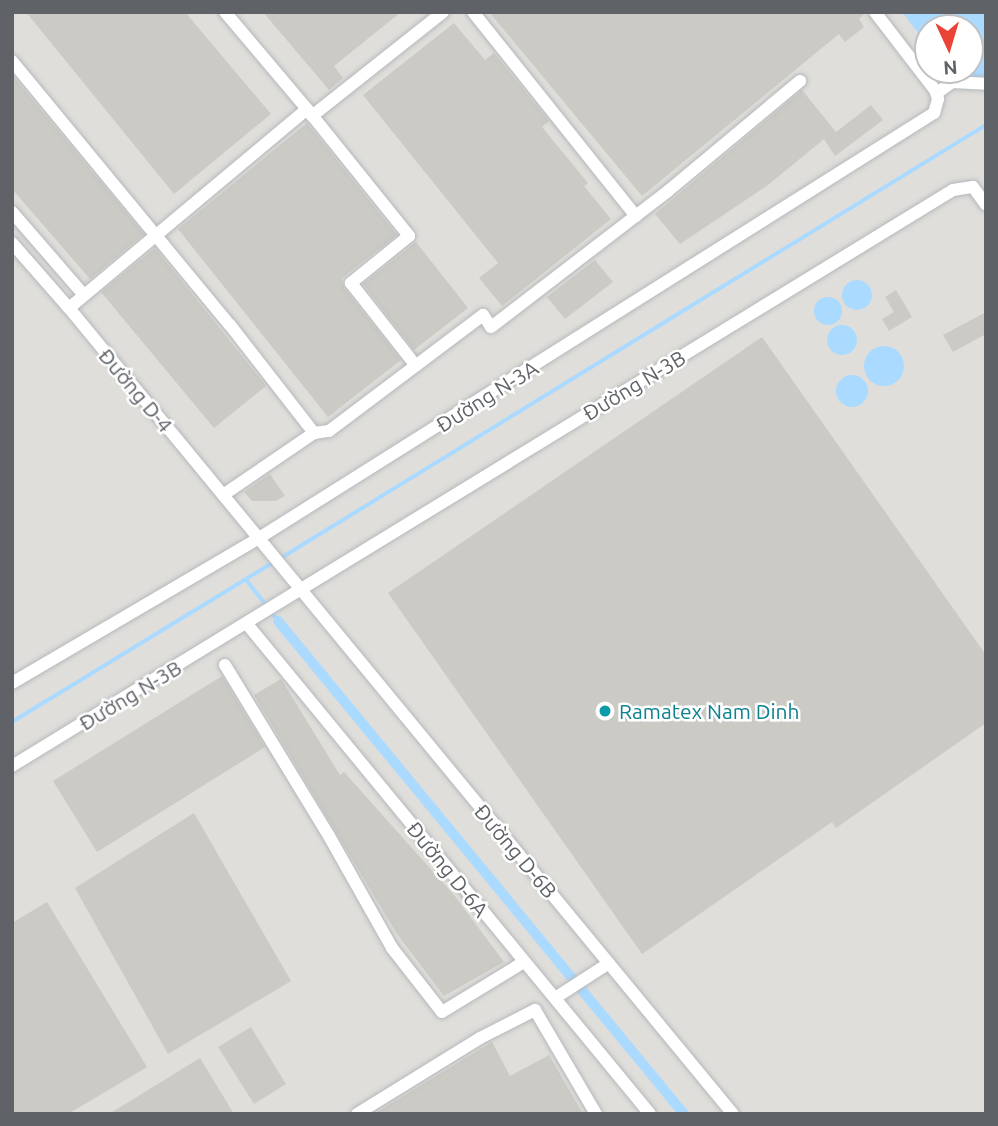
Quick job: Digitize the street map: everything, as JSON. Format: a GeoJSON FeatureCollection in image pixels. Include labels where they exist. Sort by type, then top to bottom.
{"type":"FeatureCollection","features":[{"type":"Feature","properties":{"kind":"street"},"geometry":{"type":"LineString","coordinates":[[225,12],[409,236],[351,282],[416,366]]}},
{"type":"Feature","properties":{"kind":"street"},"geometry":{"type":"LineString","coordinates":[[69,308],[155,235],[309,113],[443,12]]}},
{"type":"Feature","properties":{"kind":"street"},"geometry":{"type":"LineString","coordinates":[[473,12],[636,216]]}},
{"type":"Feature","properties":{"kind":"street"},"geometry":{"type":"LineString","coordinates":[[875,12],[936,91],[952,82],[986,84]]}},
{"type":"Feature","properties":{"kind":"street"},"geometry":{"type":"LineString","coordinates":[[12,61],[314,433]]}},
{"type":"Feature","properties":{"kind":"street"},"geometry":{"type":"LineString","coordinates":[[223,495],[314,433],[329,431],[483,315],[491,327],[636,216],[800,81]]}},
{"type":"Feature","properties":{"kind":"street","name":"Đường N-3A"},"geometry":{"type":"LineString","coordinates":[[12,683],[259,538],[926,119],[937,109],[936,91]]}},
{"type":"Feature","properties":{"kind":"street","name":"Đường N-3B"},"geometry":{"type":"LineString","coordinates":[[12,766],[953,190],[973,187],[986,205]]}},
{"type":"Feature","properties":{"kind":"street"},"geometry":{"type":"LineString","coordinates":[[12,212],[83,294]]}},
{"type":"Feature","properties":{"kind":"street","name":"Đường D-4"},"geometry":{"type":"LineString","coordinates":[[12,243],[69,308],[284,571]]}},
{"type":"Feature","properties":{"kind":"street","name":"Đường D-6B"},"geometry":{"type":"LineString","coordinates":[[284,571],[733,1114]]}},
{"type":"Feature","properties":{"kind":"street","name":"Đường D-6A"},"geometry":{"type":"LineString","coordinates":[[247,624],[650,1114]]}},
{"type":"Feature","properties":{"kind":"street"},"geometry":{"type":"LineString","coordinates":[[225,665],[329,836],[392,948],[442,1012],[524,962]]}},
{"type":"Feature","properties":{"kind":"street"},"geometry":{"type":"LineString","coordinates":[[555,999],[609,962]]}},
{"type":"Feature","properties":{"kind":"street"},"geometry":{"type":"LineString","coordinates":[[357,1114],[481,1038],[535,1010],[596,1114]]}},
{"type":"Feature","properties":{"kind":"shaded area"},"geometry":{"type":"Polygon","coordinates":[[[12,12],[986,12],[986,1114],[12,1114],[12,12]]]}},
{"type":"Feature","properties":{"kind":"water"},"geometry":{"type":"Polygon","coordinates":[[[986,12],[986,80],[984,14],[914,14],[914,28],[903,13],[986,12]]]}},
{"type":"Feature","properties":{"kind":"water"},"geometry":{"type":"Polygon","coordinates":[[[857,280],[868,284],[872,295],[868,306],[857,310],[846,306],[842,295],[846,284],[857,280]]]}},
{"type":"Feature","properties":{"kind":"water"},"geometry":{"type":"Polygon","coordinates":[[[828,297],[838,301],[842,311],[838,321],[828,325],[818,321],[814,311],[818,301],[828,297]]]}},
{"type":"Feature","properties":{"kind":"water"},"geometry":{"type":"Polygon","coordinates":[[[842,325],[853,329],[857,340],[853,351],[842,355],[831,351],[827,340],[831,329],[842,325]]]}},
{"type":"Feature","properties":{"kind":"water"},"geometry":{"type":"Polygon","coordinates":[[[884,346],[898,352],[904,366],[898,380],[884,386],[870,380],[864,366],[870,352],[884,346]]]}},
{"type":"Feature","properties":{"kind":"water"},"geometry":{"type":"Polygon","coordinates":[[[852,375],[863,380],[868,391],[863,402],[852,407],[841,402],[836,391],[841,380],[852,375]]]}},
{"type":"Feature","properties":{"kind":"building"},"geometry":{"type":"Polygon","coordinates":[[[26,12],[185,12],[271,114],[174,194],[26,12]]]}},
{"type":"Feature","properties":{"kind":"building"},"geometry":{"type":"Polygon","coordinates":[[[263,12],[401,12],[334,66],[343,78],[329,90],[263,12]]]}},
{"type":"Feature","properties":{"kind":"building"},"geometry":{"type":"Polygon","coordinates":[[[489,12],[866,12],[859,19],[864,27],[845,42],[839,34],[642,196],[489,12]]]}},
{"type":"Feature","properties":{"kind":"building"},"geometry":{"type":"Polygon","coordinates":[[[454,23],[485,60],[494,53],[549,121],[542,127],[588,183],[584,186],[611,219],[502,306],[479,278],[498,263],[363,95],[454,23]]]}},
{"type":"Feature","properties":{"kind":"building"},"geometry":{"type":"Polygon","coordinates":[[[12,75],[144,234],[90,279],[12,189],[12,75]]]}},
{"type":"Feature","properties":{"kind":"building"},"geometry":{"type":"Polygon","coordinates":[[[802,90],[836,132],[871,105],[883,120],[835,156],[824,139],[768,185],[680,244],[655,214],[802,90]]]}},
{"type":"Feature","properties":{"kind":"building"},"geometry":{"type":"Polygon","coordinates":[[[307,123],[397,235],[342,278],[344,288],[401,360],[328,417],[178,229],[307,123]]]}},
{"type":"Feature","properties":{"kind":"building"},"geometry":{"type":"Polygon","coordinates":[[[416,242],[468,308],[414,350],[363,284],[416,242]]]}},
{"type":"Feature","properties":{"kind":"building"},"geometry":{"type":"Polygon","coordinates":[[[155,248],[266,386],[214,428],[101,292],[155,248]]]}},
{"type":"Feature","properties":{"kind":"building"},"geometry":{"type":"Polygon","coordinates":[[[595,260],[613,282],[565,319],[547,297],[595,260]]]}},
{"type":"Feature","properties":{"kind":"building"},"geometry":{"type":"Polygon","coordinates":[[[896,290],[912,317],[889,331],[882,319],[894,312],[885,297],[896,290]]]}},
{"type":"Feature","properties":{"kind":"building"},"geometry":{"type":"Polygon","coordinates":[[[986,312],[986,334],[953,352],[943,335],[986,312]]]}},
{"type":"Feature","properties":{"kind":"building"},"geometry":{"type":"Polygon","coordinates":[[[762,337],[986,655],[986,723],[836,828],[832,822],[642,954],[388,593],[762,337]]]}},
{"type":"Feature","properties":{"kind":"building"},"geometry":{"type":"Polygon","coordinates":[[[270,474],[285,496],[275,501],[252,501],[244,492],[270,474]]]}},
{"type":"Feature","properties":{"kind":"building"},"geometry":{"type":"Polygon","coordinates":[[[222,676],[265,747],[97,852],[53,781],[222,676]]]}},
{"type":"Feature","properties":{"kind":"building"},"geometry":{"type":"Polygon","coordinates":[[[281,679],[340,775],[344,772],[454,895],[504,962],[444,996],[397,934],[254,695],[281,679]]]}},
{"type":"Feature","properties":{"kind":"building"},"geometry":{"type":"Polygon","coordinates":[[[194,813],[291,981],[168,1054],[75,888],[194,813]]]}},
{"type":"Feature","properties":{"kind":"building"},"geometry":{"type":"Polygon","coordinates":[[[47,902],[147,1067],[68,1114],[12,1114],[12,923],[47,902]]]}},
{"type":"Feature","properties":{"kind":"building"},"geometry":{"type":"Polygon","coordinates":[[[251,1027],[286,1084],[254,1104],[218,1047],[251,1027]]]}},
{"type":"Feature","properties":{"kind":"building"},"geometry":{"type":"Polygon","coordinates":[[[492,1042],[510,1076],[549,1055],[583,1114],[374,1114],[492,1042]]]}},
{"type":"Feature","properties":{"kind":"building"},"geometry":{"type":"Polygon","coordinates":[[[200,1058],[234,1114],[109,1114],[200,1058]]]}},
{"type":"Feature","properties":{"kind":"waterway"},"geometry":{"type":"LineString","coordinates":[[281,558],[986,125]]}},
{"type":"Feature","properties":{"kind":"waterway"},"geometry":{"type":"LineString","coordinates":[[12,722],[274,562]]}},
{"type":"Feature","properties":{"kind":"waterway"},"geometry":{"type":"LineString","coordinates":[[246,579],[266,605]]}},
{"type":"Feature","properties":{"kind":"waterway"},"geometry":{"type":"LineString","coordinates":[[271,611],[278,621]]}},
{"type":"Feature","properties":{"kind":"waterway"},"geometry":{"type":"LineString","coordinates":[[278,621],[684,1114]]}},
{"type":"Feature","properties":{"kind":"place","name":"Ramatex Nam Dinh"},"geometry":{"type":"Point","coordinates":[605,711]}}]}
